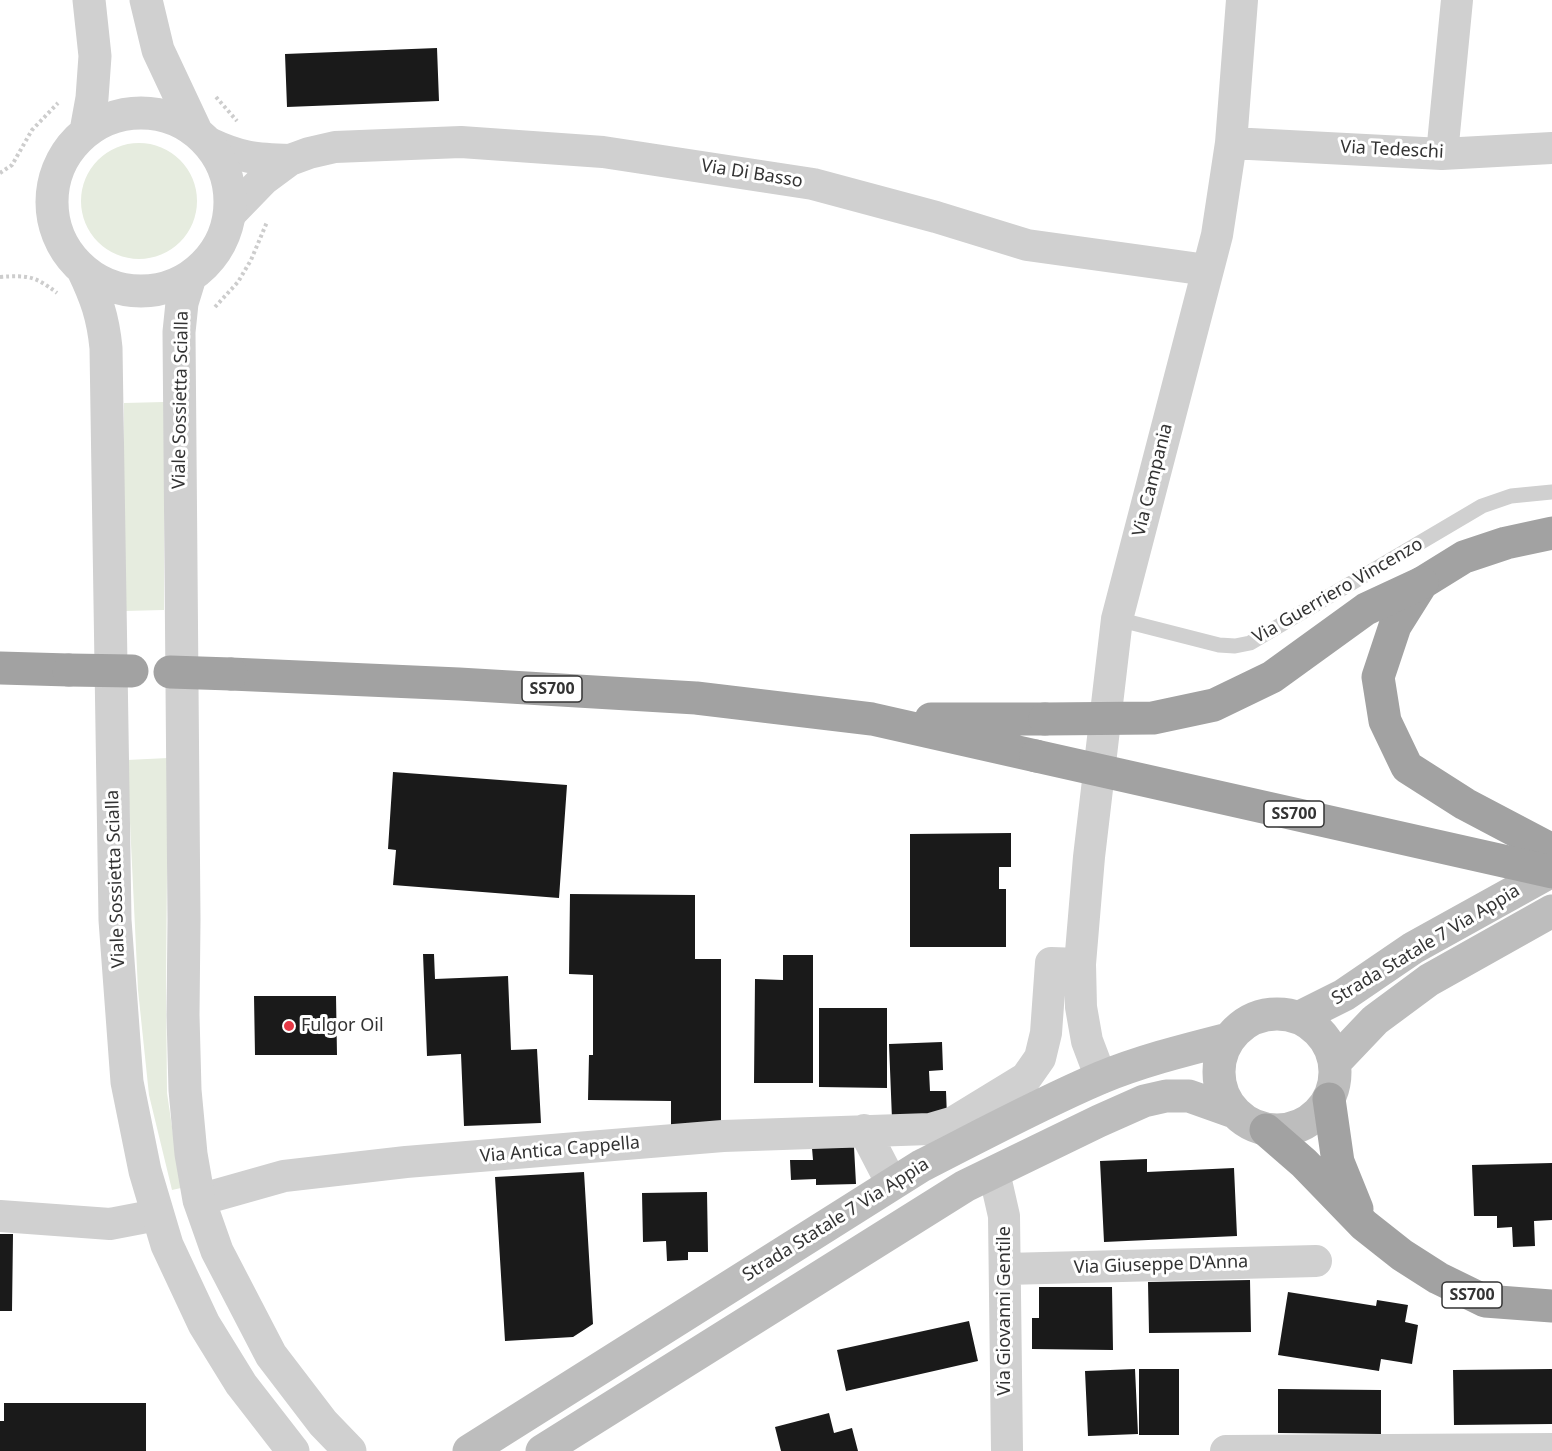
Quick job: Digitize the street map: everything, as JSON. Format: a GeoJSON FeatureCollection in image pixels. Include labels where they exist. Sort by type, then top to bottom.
{"type":"FeatureCollection","features":[{"type":"Feature","properties":{"kind":"highway"},"geometry":{"type":"LineString","coordinates":[[872,719],[1153,718],[1214,705],[1272,677],[1366,609],[1422,583],[1464,557],[1506,543],[1552,533]]}},
{"type":"Feature","properties":{"kind":"highway"},"geometry":{"type":"LineString","coordinates":[[1422,583],[1395,626],[1378,677],[1386,721],[1407,767],[1465,804],[1552,850]]}},
{"type":"Feature","properties":{"kind":"highway","name":"SS700"},"geometry":{"type":"LineString","coordinates":[[0,668],[231,674],[459,684],[696,698],[872,719],[1552,872]]}},
{"type":"Feature","properties":{"kind":"highway","name":"SS700"},"geometry":{"type":"LineString","coordinates":[[1329,1099],[1338,1162],[1364,1225]]}},
{"type":"Feature","properties":{"kind":"highway","name":"SS700"},"geometry":{"type":"LineString","coordinates":[[1266,1130],[1304,1163],[1364,1225],[1402,1255],[1438,1278],[1485,1301],[1552,1306]]}},
{"type":"Feature","properties":{"kind":"main road","name":"Strada Statale 7 Via Appia"},"geometry":{"type":"LineString","coordinates":[[469,1451],[921,1166],[1101,1078],[1170,1054],[1228,1039],[1242,1024],[1260,1015],[1280,1012],[1300,1017],[1344,995],[1413,948],[1552,872]]}},
{"type":"Feature","properties":{"kind":"main road","name":"Strada Statale 7 Via Appia"},"geometry":{"type":"LineString","coordinates":[[1335,1062],[1375,1020],[1430,980],[1552,911]]}},
{"type":"Feature","properties":{"kind":"main road"},"geometry":{"type":"LineString","coordinates":[[542,1451],[965,1186],[1144,1101],[1166,1096],[1189,1096],[1234,1112],[1248,1123],[1266,1130],[1296,1128],[1309,1121],[1321,1111],[1329,1099],[1335,1081],[1335,1062],[1328,1043],[1316,1028],[1300,1017]]}},
{"type":"Feature","properties":{"kind":"main road"},"geometry":{"type":"LineString","coordinates":[[1228,1039],[1220,1057],[1218,1076],[1223,1095],[1234,1112]]}},
{"type":"Feature","properties":{"kind":"street","name":"Viale Sossietta Scialla"},"geometry":{"type":"LineString","coordinates":[[86,131],[92,98],[95,56],[89,0]]}},
{"type":"Feature","properties":{"kind":"street","name":"Viale Sossietta Scialla"},"geometry":{"type":"LineString","coordinates":[[146,0],[158,50],[203,137],[220,158],[227,176],[231,195],[226,233],[217,250],[205,265],[190,277],[173,286],[135,291],[116,288],[99,281],[83,270],[71,257],[62,242],[55,225],[52,208],[53,190],[64,157],[86,131],[116,116],[133,112],[166,116],[182,122],[203,137]]}},
{"type":"Feature","properties":{"kind":"street","name":"Via Campania"},"geometry":{"type":"LineString","coordinates":[[1101,1078],[1087,1041],[1081,1007],[1080,964],[1089,857],[1117,619],[1217,235],[1231,143],[1242,0]]}},
{"type":"Feature","properties":{"kind":"street"},"geometry":{"type":"LineString","coordinates":[[1442,154],[1457,0]]}},
{"type":"Feature","properties":{"kind":"street","name":"Via Di Basso"},"geometry":{"type":"LineString","coordinates":[[203,137],[230,153],[254,159],[291,160],[335,147],[461,142],[603,152],[813,184],[936,217],[1027,245],[1207,270]]}},
{"type":"Feature","properties":{"kind":"street","name":"Via Tedeschi"},"geometry":{"type":"LineString","coordinates":[[1231,143],[1442,154],[1552,148]]}},
{"type":"Feature","properties":{"kind":"street","name":"Via Di Basso"},"geometry":{"type":"LineString","coordinates":[[230,214],[263,180],[291,160]]}},
{"type":"Feature","properties":{"kind":"street","name":"Viale Sossietta Scialla"},"geometry":{"type":"LineString","coordinates":[[83,270],[97,299],[103,320],[106,348],[115,920],[127,1082],[134,1121],[167,1245],[204,1324],[241,1384],[293,1451]]}},
{"type":"Feature","properties":{"kind":"street","name":"Viale Sossietta Scialla"},"geometry":{"type":"LineString","coordinates":[[190,277],[182,303],[178,332],[183,1015],[185,1090],[191,1154],[199,1200],[217,1251],[271,1355],[323,1423],[350,1451]]}},
{"type":"Feature","properties":{"kind":"street"},"geometry":{"type":"LineString","coordinates":[[892,1184],[864,1130],[930,1129],[954,1122],[1026,1078],[1040,1058],[1046,1033],[1051,963],[1080,964]]}},
{"type":"Feature","properties":{"kind":"street","name":"Via Antica Cappella"},"geometry":{"type":"LineString","coordinates":[[199,1200],[284,1176],[406,1162],[723,1136],[864,1130]]}},
{"type":"Feature","properties":{"kind":"street","name":"Via Giovanni Gentile"},"geometry":{"type":"LineString","coordinates":[[994,1172],[1004,1216],[1007,1451]]}},
{"type":"Feature","properties":{"kind":"street"},"geometry":{"type":"LineString","coordinates":[[0,1216],[110,1224],[158,1215]]}},
{"type":"Feature","properties":{"kind":"street","name":"Via Giuseppe D'Anna"},"geometry":{"type":"LineString","coordinates":[[1006,1269],[1316,1261]]}},
{"type":"Feature","properties":{"kind":"street"},"geometry":{"type":"LineString","coordinates":[[1226,1451],[1552,1449]]}},
{"type":"Feature","properties":{"kind":"lane","name":"Via Guerriero Vincenzo"},"geometry":{"type":"LineString","coordinates":[[1117,619],[1219,645],[1235,646],[1250,642],[1482,506],[1511,496],[1552,492]]}},
{"type":"Feature","properties":{"kind":"path"},"geometry":{"type":"LineString","coordinates":[[211,92],[240,123]]}},
{"type":"Feature","properties":{"kind":"path"},"geometry":{"type":"LineString","coordinates":[[0,173],[12,165],[32,130],[63,98]]}},
{"type":"Feature","properties":{"kind":"path"},"geometry":{"type":"LineString","coordinates":[[214,309],[238,282],[251,260],[268,218]]}},
{"type":"Feature","properties":{"kind":"shaded area"},"geometry":{"type":"Polygon","coordinates":[[[139,143],[161,148],[180,160],[192,179],[197,201],[192,223],[180,242],[161,254],[139,259],[117,254],[98,242],[86,223],[81,201],[86,179],[98,160],[117,148],[139,143]]]}},
{"type":"Feature","properties":{"kind":"shaded area"},"geometry":{"type":"Polygon","coordinates":[[[164,402],[164,610],[124,611],[124,403],[164,402]]]}},
{"type":"Feature","properties":{"kind":"shaded area"},"geometry":{"type":"Polygon","coordinates":[[[168,758],[167,1093],[181,1188],[172,1190],[149,1095],[138,990],[127,760],[168,758]]]}},
{"type":"Feature","properties":{"kind":"building"},"geometry":{"type":"Polygon","coordinates":[[[437,48],[439,101],[287,107],[285,54],[437,48]]]}},
{"type":"Feature","properties":{"kind":"building"},"geometry":{"type":"Polygon","coordinates":[[[393,772],[567,785],[559,898],[393,885],[396,850],[388,849],[393,772]]]}},
{"type":"Feature","properties":{"kind":"building"},"geometry":{"type":"Polygon","coordinates":[[[1011,833],[1011,867],[999,867],[999,889],[1006,889],[1006,947],[910,947],[910,834],[1011,833]]]}},
{"type":"Feature","properties":{"kind":"building"},"geometry":{"type":"Polygon","coordinates":[[[570,894],[695,895],[695,959],[721,959],[721,1125],[671,1125],[671,1101],[588,1100],[589,1055],[593,1055],[593,975],[569,974],[570,894]]]}},
{"type":"Feature","properties":{"kind":"building"},"geometry":{"type":"Polygon","coordinates":[[[423,954],[434,954],[435,979],[508,976],[511,1050],[537,1049],[541,1123],[464,1126],[461,1054],[427,1056],[423,954]]]}},
{"type":"Feature","properties":{"kind":"building"},"geometry":{"type":"Polygon","coordinates":[[[783,955],[813,955],[813,1083],[754,1083],[755,979],[783,980],[783,955]]]}},
{"type":"Feature","properties":{"kind":"building"},"geometry":{"type":"Polygon","coordinates":[[[254,996],[336,996],[337,1055],[255,1055],[254,996]]]}},
{"type":"Feature","properties":{"kind":"building"},"geometry":{"type":"Polygon","coordinates":[[[819,1008],[887,1008],[887,1088],[819,1087],[819,1008]]]}},
{"type":"Feature","properties":{"kind":"building"},"geometry":{"type":"Polygon","coordinates":[[[942,1042],[943,1070],[929,1071],[930,1091],[946,1091],[947,1117],[892,1119],[889,1044],[942,1042]]]}},
{"type":"Feature","properties":{"kind":"building"},"geometry":{"type":"Polygon","coordinates":[[[854,1147],[856,1184],[816,1185],[816,1179],[791,1180],[790,1160],[813,1160],[812,1148],[854,1147]]]}},
{"type":"Feature","properties":{"kind":"building"},"geometry":{"type":"Polygon","coordinates":[[[1147,1159],[1147,1172],[1234,1168],[1237,1236],[1104,1242],[1100,1161],[1147,1159]]]}},
{"type":"Feature","properties":{"kind":"building"},"geometry":{"type":"Polygon","coordinates":[[[1552,1163],[1552,1220],[1534,1221],[1535,1246],[1513,1247],[1512,1227],[1497,1228],[1497,1216],[1474,1216],[1472,1165],[1552,1163]]]}},
{"type":"Feature","properties":{"kind":"building"},"geometry":{"type":"Polygon","coordinates":[[[584,1172],[593,1324],[573,1337],[505,1341],[495,1177],[584,1172]]]}},
{"type":"Feature","properties":{"kind":"building"},"geometry":{"type":"Polygon","coordinates":[[[707,1192],[708,1252],[688,1252],[688,1260],[667,1261],[666,1241],[643,1242],[642,1193],[707,1192]]]}},
{"type":"Feature","properties":{"kind":"building"},"geometry":{"type":"Polygon","coordinates":[[[0,1234],[13,1234],[12,1311],[0,1311],[0,1234]]]}},
{"type":"Feature","properties":{"kind":"building"},"geometry":{"type":"Polygon","coordinates":[[[1250,1280],[1251,1332],[1149,1333],[1148,1282],[1250,1280]]]}},
{"type":"Feature","properties":{"kind":"building"},"geometry":{"type":"Polygon","coordinates":[[[1039,1287],[1112,1287],[1113,1350],[1032,1349],[1032,1318],[1039,1318],[1039,1287]]]}},
{"type":"Feature","properties":{"kind":"building"},"geometry":{"type":"Polygon","coordinates":[[[1288,1292],[1376,1306],[1377,1300],[1408,1305],[1405,1322],[1418,1325],[1412,1364],[1381,1359],[1379,1371],[1278,1355],[1288,1292]]]}},
{"type":"Feature","properties":{"kind":"building"},"geometry":{"type":"Polygon","coordinates":[[[969,1321],[978,1361],[846,1391],[837,1350],[969,1321]]]}},
{"type":"Feature","properties":{"kind":"building"},"geometry":{"type":"Polygon","coordinates":[[[1135,1369],[1138,1434],[1088,1436],[1085,1371],[1135,1369]]]}},
{"type":"Feature","properties":{"kind":"building"},"geometry":{"type":"Polygon","coordinates":[[[1139,1369],[1179,1369],[1179,1435],[1139,1435],[1139,1369]]]}},
{"type":"Feature","properties":{"kind":"building"},"geometry":{"type":"Polygon","coordinates":[[[1552,1369],[1552,1424],[1454,1425],[1453,1370],[1552,1369]]]}},
{"type":"Feature","properties":{"kind":"building"},"geometry":{"type":"Polygon","coordinates":[[[1278,1389],[1381,1390],[1381,1434],[1278,1433],[1278,1389]]]}},
{"type":"Feature","properties":{"kind":"building"},"geometry":{"type":"Polygon","coordinates":[[[4,1403],[146,1403],[146,1451],[0,1451],[0,1421],[4,1421],[4,1403]]]}},
{"type":"Feature","properties":{"kind":"building"},"geometry":{"type":"Polygon","coordinates":[[[829,1413],[834,1433],[852,1428],[858,1451],[781,1451],[775,1427],[829,1413]]]}},
{"type":"Feature","properties":{"kind":"place","name":"Fulgor Oil"},"geometry":{"type":"Point","coordinates":[289,1026]}}]}
